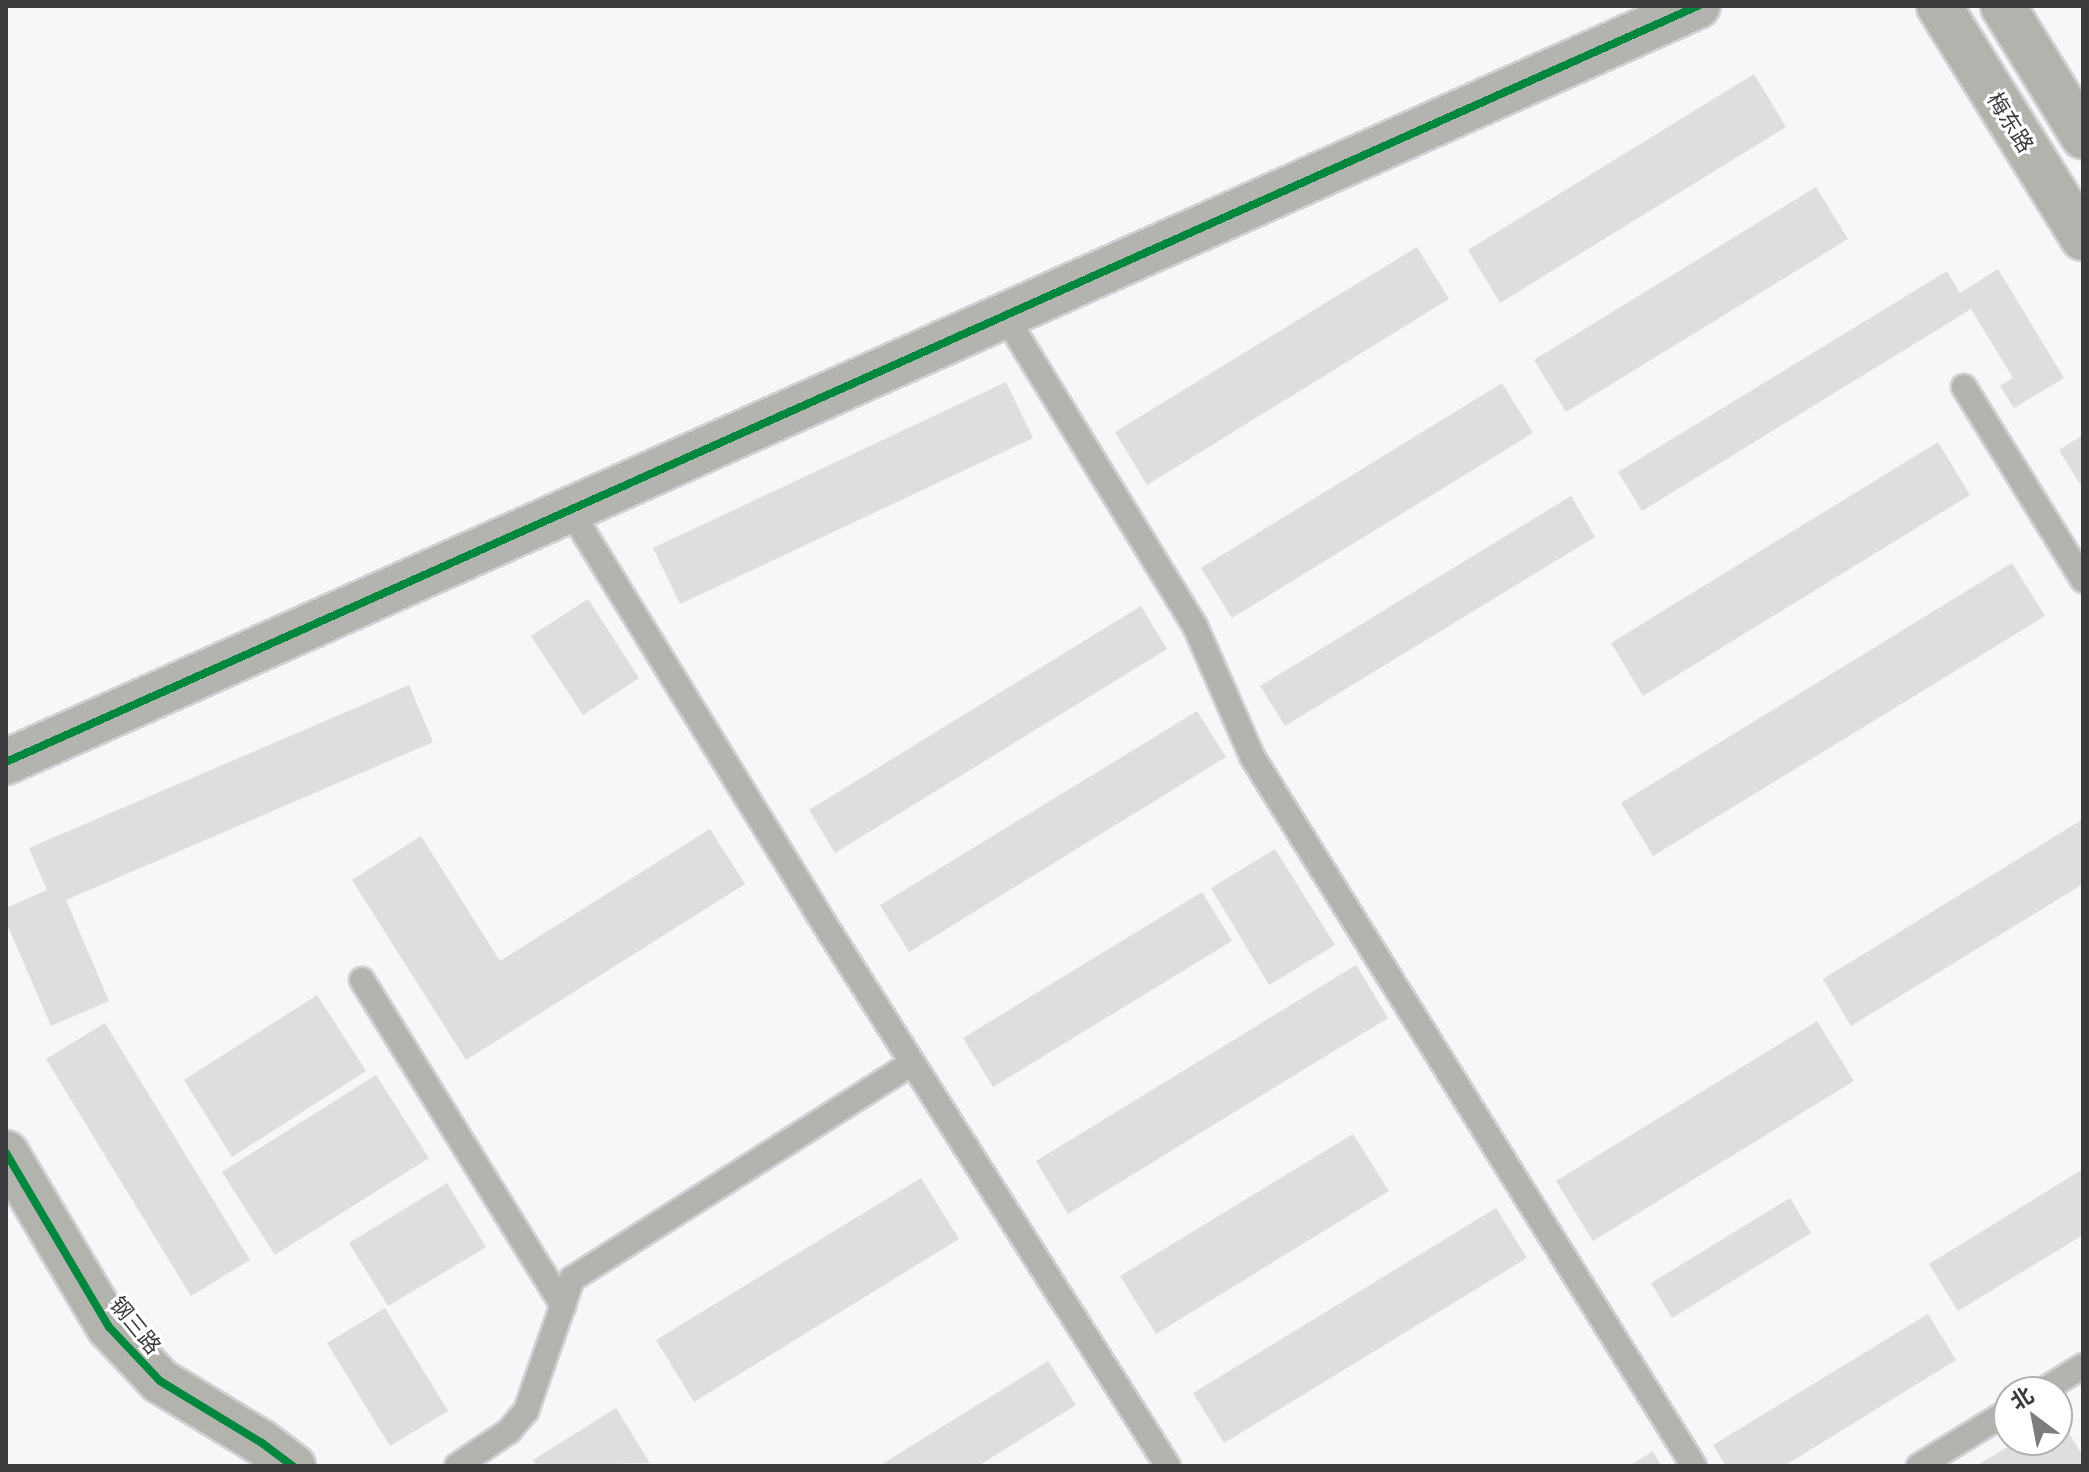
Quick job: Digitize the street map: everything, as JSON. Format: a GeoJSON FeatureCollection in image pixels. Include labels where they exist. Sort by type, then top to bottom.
{"type":"FeatureCollection","features":[{"type":"Feature","properties":{"kind":"main road","name":"梅东路"},"geometry":{"type":"LineString","coordinates":[[1939,6],[2083,238]]}},
{"type":"Feature","properties":{"kind":"main road"},"geometry":{"type":"LineString","coordinates":[[2003,6],[2083,136]]}},
{"type":"Feature","properties":{"kind":"main road","name":"钢三路"},"geometry":{"type":"LineString","coordinates":[[6,1153],[109,1327],[160,1381],[262,1443],[293,1466]]}},
{"type":"Feature","properties":{"kind":"street"},"geometry":{"type":"LineString","coordinates":[[6,762],[1698,6]]}},
{"type":"Feature","properties":{"kind":"lane"},"geometry":{"type":"LineString","coordinates":[[1005,316],[1195,626],[1253,758],[1694,1466]]}},
{"type":"Feature","properties":{"kind":"lane"},"geometry":{"type":"LineString","coordinates":[[1964,387],[2083,580]]}},
{"type":"Feature","properties":{"kind":"lane"},"geometry":{"type":"LineString","coordinates":[[570,510],[912,1063],[1168,1466]]}},
{"type":"Feature","properties":{"kind":"lane"},"geometry":{"type":"LineString","coordinates":[[362,980],[563,1306]]}},
{"type":"Feature","properties":{"kind":"lane"},"geometry":{"type":"LineString","coordinates":[[457,1466],[509,1431],[526,1411],[572,1279],[912,1063]]}},
{"type":"Feature","properties":{"kind":"lane"},"geometry":{"type":"LineString","coordinates":[[1919,1466],[1993,1421]]}},
{"type":"Feature","properties":{"kind":"building"},"geometry":{"type":"Polygon","coordinates":[[[1754,74],[1786,127],[1500,303],[1468,250],[1754,74]]]}},
{"type":"Feature","properties":{"kind":"building"},"geometry":{"type":"Polygon","coordinates":[[[1816,187],[1848,239],[1566,412],[1534,360],[1816,187]]]}},
{"type":"Feature","properties":{"kind":"building"},"geometry":{"type":"Polygon","coordinates":[[[1417,247],[1449,299],[1147,485],[1115,432],[1417,247]]]}},
{"type":"Feature","properties":{"kind":"building"},"geometry":{"type":"Polygon","coordinates":[[[1998,269],[2064,378],[2014,408],[2000,386],[2013,378],[1971,309],[1642,511],[1618,472],[1947,271],[1960,293],[1998,269]]]}},
{"type":"Feature","properties":{"kind":"building"},"geometry":{"type":"Polygon","coordinates":[[[1006,382],[1033,438],[680,604],[653,548],[1006,382]]]}},
{"type":"Feature","properties":{"kind":"building"},"geometry":{"type":"Polygon","coordinates":[[[1502,383],[1533,433],[1232,618],[1201,568],[1502,383]]]}},
{"type":"Feature","properties":{"kind":"building"},"geometry":{"type":"Polygon","coordinates":[[[2083,435],[2083,489],[2059,450],[2083,435]]]}},
{"type":"Feature","properties":{"kind":"building"},"geometry":{"type":"Polygon","coordinates":[[[1938,442],[1970,495],[1643,696],[1611,643],[1938,442]]]}},
{"type":"Feature","properties":{"kind":"building"},"geometry":{"type":"Polygon","coordinates":[[[1571,496],[1595,537],[1285,726],[1260,686],[1571,496]]]}},
{"type":"Feature","properties":{"kind":"building"},"geometry":{"type":"Polygon","coordinates":[[[2012,563],[2045,616],[1653,856],[1621,803],[2012,563]]]}},
{"type":"Feature","properties":{"kind":"building"},"geometry":{"type":"Polygon","coordinates":[[[588,599],[639,678],[583,715],[531,636],[588,599]]]}},
{"type":"Feature","properties":{"kind":"building"},"geometry":{"type":"Polygon","coordinates":[[[1141,606],[1167,649],[835,853],[809,810],[1141,606]]]}},
{"type":"Feature","properties":{"kind":"building"},"geometry":{"type":"Polygon","coordinates":[[[409,685],[433,742],[66,900],[109,1001],[51,1026],[6,922],[6,908],[47,890],[29,848],[409,685]]]}},
{"type":"Feature","properties":{"kind":"building"},"geometry":{"type":"Polygon","coordinates":[[[1197,711],[1226,757],[909,952],[880,905],[1197,711]]]}},
{"type":"Feature","properties":{"kind":"building"},"geometry":{"type":"Polygon","coordinates":[[[2083,819],[2083,884],[1851,1026],[1823,979],[2083,819]]]}},
{"type":"Feature","properties":{"kind":"building"},"geometry":{"type":"Polygon","coordinates":[[[710,829],[745,884],[466,1060],[352,880],[421,836],[500,961],[710,829]]]}},
{"type":"Feature","properties":{"kind":"building"},"geometry":{"type":"Polygon","coordinates":[[[1275,849],[1335,945],[1269,985],[1211,888],[1275,849]]]}},
{"type":"Feature","properties":{"kind":"building"},"geometry":{"type":"Polygon","coordinates":[[[1202,892],[1232,941],[993,1087],[963,1038],[1202,892]]]}},
{"type":"Feature","properties":{"kind":"building"},"geometry":{"type":"Polygon","coordinates":[[[1356,965],[1388,1018],[1068,1214],[1036,1161],[1356,965]]]}},
{"type":"Feature","properties":{"kind":"building"},"geometry":{"type":"Polygon","coordinates":[[[317,995],[366,1071],[232,1157],[184,1080],[317,995]]]}},
{"type":"Feature","properties":{"kind":"building"},"geometry":{"type":"Polygon","coordinates":[[[1817,1021],[1854,1081],[1593,1241],[1556,1181],[1817,1021]]]}},
{"type":"Feature","properties":{"kind":"building"},"geometry":{"type":"Polygon","coordinates":[[[105,1023],[250,1260],[191,1296],[46,1059],[105,1023]]]}},
{"type":"Feature","properties":{"kind":"building"},"geometry":{"type":"Polygon","coordinates":[[[376,1075],[429,1158],[275,1255],[222,1172],[376,1075]]]}},
{"type":"Feature","properties":{"kind":"building"},"geometry":{"type":"Polygon","coordinates":[[[1353,1134],[1389,1191],[1156,1334],[1120,1276],[1353,1134]]]}},
{"type":"Feature","properties":{"kind":"building"},"geometry":{"type":"Polygon","coordinates":[[[2083,1169],[2083,1235],[1958,1311],[1929,1264],[2083,1169]]]}},
{"type":"Feature","properties":{"kind":"building"},"geometry":{"type":"Polygon","coordinates":[[[921,1178],[959,1239],[694,1402],[656,1340],[921,1178]]]}},
{"type":"Feature","properties":{"kind":"building"},"geometry":{"type":"Polygon","coordinates":[[[447,1183],[486,1247],[388,1306],[349,1243],[447,1183]]]}},
{"type":"Feature","properties":{"kind":"building"},"geometry":{"type":"Polygon","coordinates":[[[1790,1198],[1811,1233],[1672,1318],[1651,1283],[1790,1198]]]}},
{"type":"Feature","properties":{"kind":"building"},"geometry":{"type":"Polygon","coordinates":[[[1496,1208],[1527,1258],[1224,1443],[1193,1393],[1496,1208]]]}},
{"type":"Feature","properties":{"kind":"building"},"geometry":{"type":"Polygon","coordinates":[[[385,1308],[448,1411],[390,1446],[327,1343],[385,1308]]]}},
{"type":"Feature","properties":{"kind":"building"},"geometry":{"type":"Polygon","coordinates":[[[1928,1314],[1956,1360],[1784,1466],[1726,1466],[1713,1445],[1928,1314]]]}},
{"type":"Feature","properties":{"kind":"building"},"geometry":{"type":"Polygon","coordinates":[[[1048,1361],[1076,1405],[978,1466],[879,1466],[1048,1361]]]}},
{"type":"Feature","properties":{"kind":"building"},"geometry":{"type":"Polygon","coordinates":[[[616,1408],[650,1463],[537,1466],[533,1460],[616,1408]]]}},
{"type":"Feature","properties":{"kind":"building"},"geometry":{"type":"Polygon","coordinates":[[[2073,1440],[2083,1456],[2083,1466],[1976,1466],[1993,1456],[2073,1456],[2073,1440]]]}},
{"type":"Feature","properties":{"kind":"building"},"geometry":{"type":"Polygon","coordinates":[[[1653,1451],[1661,1466],[1629,1466],[1653,1451]]]}},
{"type":"Feature","properties":{"kind":"cycle path"},"geometry":{"type":"LineString","coordinates":[[6,762],[1698,6]]}},
{"type":"Feature","properties":{"kind":"cycle path"},"geometry":{"type":"LineString","coordinates":[[6,1153],[109,1327],[160,1381],[262,1443],[293,1466]]}}]}
